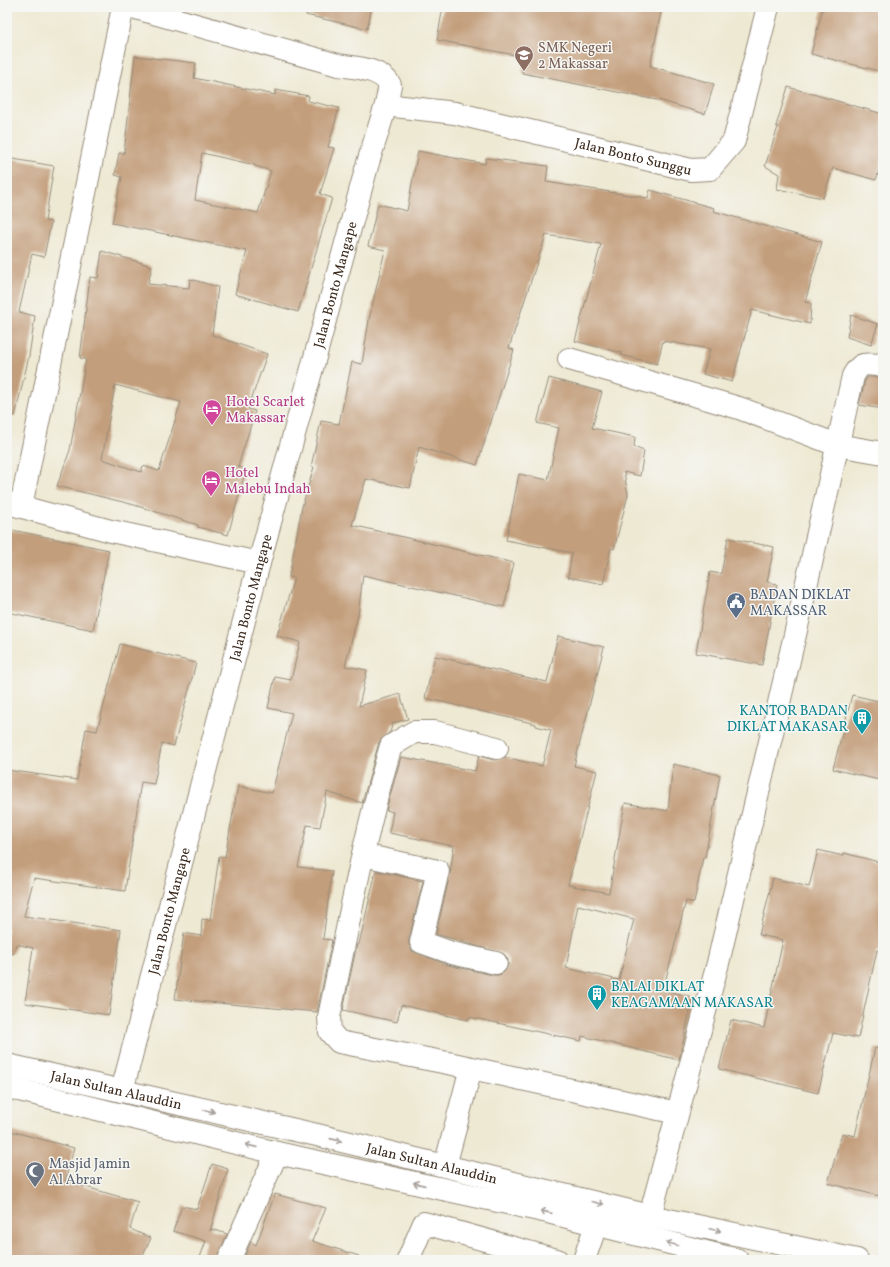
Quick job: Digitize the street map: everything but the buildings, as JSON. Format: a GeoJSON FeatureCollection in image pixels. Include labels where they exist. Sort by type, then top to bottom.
{"type":"FeatureCollection","features":[{"type":"Feature","properties":{"kind":"street"},"geometry":{"type":"LineString","coordinates":[[123,7],[14,504],[111,531],[259,563]]}},
{"type":"Feature","properties":{"kind":"street","name":"Jalan Bonto Mangape"},"geometry":{"type":"LineString","coordinates":[[126,1077],[259,563],[366,166],[386,105],[390,85],[383,76],[367,70],[338,66],[132,7]]}},
{"type":"Feature","properties":{"kind":"street","name":"Jalan Bonto Sunggu"},"geometry":{"type":"LineString","coordinates":[[386,105],[455,113],[691,170],[710,169],[734,141],[768,7]]}},
{"type":"Feature","properties":{"kind":"street"},"geometry":{"type":"LineString","coordinates":[[569,359],[739,408],[837,445],[883,453]]}},
{"type":"Feature","properties":{"kind":"street"},"geometry":{"type":"LineString","coordinates":[[650,1216],[718,963],[853,376],[857,369],[865,363],[883,364]]}},
{"type":"Feature","properties":{"kind":"street"},"geometry":{"type":"LineString","coordinates":[[497,748],[435,732],[414,732],[391,746],[379,786],[363,855],[329,1017],[330,1032],[339,1042],[472,1068],[677,1113]]}},
{"type":"Feature","properties":{"kind":"street"},"geometry":{"type":"LineString","coordinates":[[363,855],[438,871],[421,942],[452,953],[496,963]]}},
{"type":"Feature","properties":{"kind":"street","name":"Jalan Sultan Alauddin"},"geometry":{"type":"LineString","coordinates":[[7,1065],[126,1077],[446,1166],[650,1216],[857,1260]]}},
{"type":"Feature","properties":{"kind":"street"},"geometry":{"type":"LineString","coordinates":[[446,1166],[472,1068]]}},
{"type":"Feature","properties":{"kind":"street","name":"Jalan Sultan Alauddin"},"geometry":{"type":"LineString","coordinates":[[7,1087],[277,1153],[548,1212],[706,1256],[737,1260]]}},
{"type":"Feature","properties":{"kind":"street"},"geometry":{"type":"LineString","coordinates":[[229,1260],[277,1153]]}},
{"type":"Feature","properties":{"kind":"street"},"geometry":{"type":"LineString","coordinates":[[408,1260],[424,1223],[556,1260]]}},
{"type":"Feature","properties":{"kind":"street"},"geometry":{"type":"LineString","coordinates":[[584,1260],[596,1225]]}},
{"type":"Feature","properties":{"kind":"place","name":"SMK Negeri 2 Makassar"},"geometry":{"type":"Point","coordinates":[524,72]}},
{"type":"Feature","properties":{"kind":"place","name":"Hotel Scarlet Makassar"},"geometry":{"type":"Point","coordinates":[212,426]}},
{"type":"Feature","properties":{"kind":"place","name":"Hotel Malebu Indah"},"geometry":{"type":"Point","coordinates":[211,497]}},
{"type":"Feature","properties":{"kind":"place","name":"BADAN DIKLAT MAKASSAR"},"geometry":{"type":"Point","coordinates":[736,619]}},
{"type":"Feature","properties":{"kind":"place","name":"KANTOR BADAN DIKLAT MAKASAR"},"geometry":{"type":"Point","coordinates":[862,735]}},
{"type":"Feature","properties":{"kind":"place","name":"BALAI DIKLAT KEAGAMAAN MAKASAR"},"geometry":{"type":"Point","coordinates":[597,1011]}},
{"type":"Feature","properties":{"kind":"place","name":"Masjid Jamin Al Abrar"},"geometry":{"type":"Point","coordinates":[35,1188]}}]}
